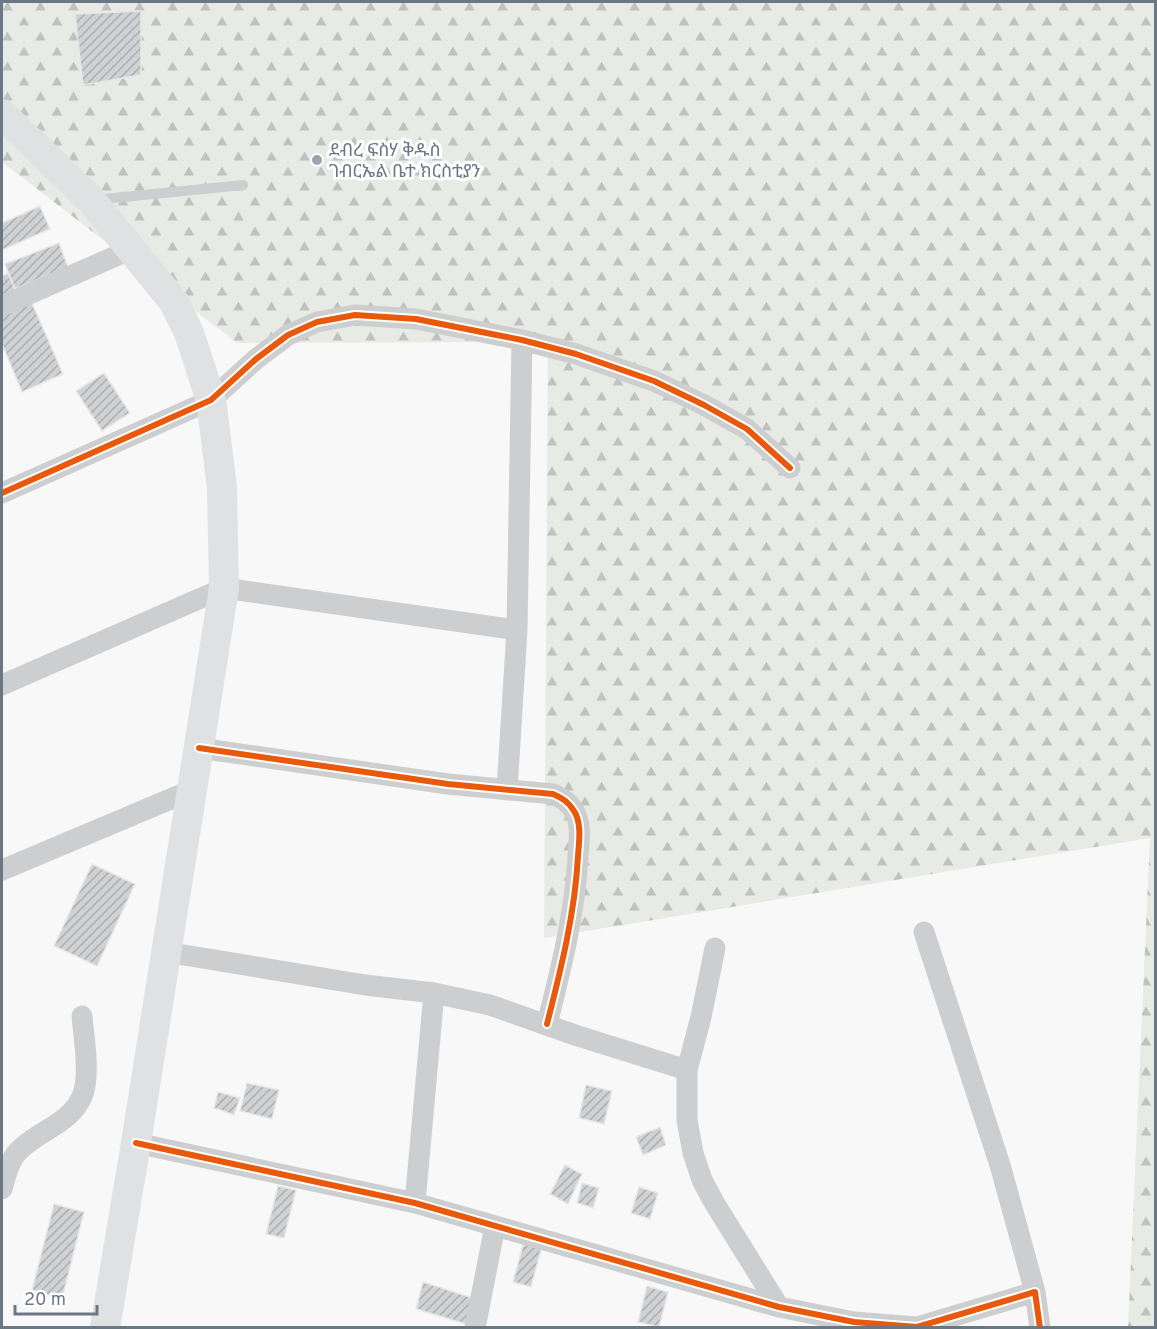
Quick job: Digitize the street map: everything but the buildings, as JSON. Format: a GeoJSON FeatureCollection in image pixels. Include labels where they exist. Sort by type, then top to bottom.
{"type":"FeatureCollection","features":[{"type":"Feature","properties":{"kind":"main road"},"geometry":{"type":"LineString","coordinates":[[2,114],[91,200],[174,303],[189,333],[211,399],[222,487],[224,588],[105,1328]]}},
{"type":"Feature","properties":{"kind":"street"},"geometry":{"type":"LineString","coordinates":[[2,306],[132,249]]}},
{"type":"Feature","properties":{"kind":"street"},"geometry":{"type":"LineString","coordinates":[[2,493],[211,399],[256,359],[288,335],[317,322],[355,315],[416,319],[522,340],[576,354],[654,381],[747,429],[790,468]]}},
{"type":"Feature","properties":{"kind":"street"},"geometry":{"type":"LineString","coordinates":[[507,790],[516,630],[522,340]]}},
{"type":"Feature","properties":{"kind":"street"},"geometry":{"type":"LineString","coordinates":[[2,685],[224,588],[516,630]]}},
{"type":"Feature","properties":{"kind":"street"},"geometry":{"type":"LineString","coordinates":[[199,748],[448,784],[553,794],[565,800],[575,811],[580,830],[577,877],[561,972],[547,1024]]}},
{"type":"Feature","properties":{"kind":"street"},"geometry":{"type":"LineString","coordinates":[[2,870],[192,790]]}},
{"type":"Feature","properties":{"kind":"street"},"geometry":{"type":"LineString","coordinates":[[924,932],[1000,1165],[1035,1292],[1040,1328]]}},
{"type":"Feature","properties":{"kind":"street"},"geometry":{"type":"LineString","coordinates":[[715,948],[687,1070],[687,1120],[693,1153],[702,1180],[779,1307]]}},
{"type":"Feature","properties":{"kind":"street"},"geometry":{"type":"LineString","coordinates":[[166,952],[365,985],[434,993],[490,1005],[578,1036],[687,1070]]}},
{"type":"Feature","properties":{"kind":"street"},"geometry":{"type":"LineString","coordinates":[[415,1203],[434,993]]}},
{"type":"Feature","properties":{"kind":"street"},"geometry":{"type":"LineString","coordinates":[[2,1189],[9,1164],[16,1154],[70,1114],[77,1106],[83,1093],[86,1076],[82,1016]]}},
{"type":"Feature","properties":{"kind":"street"},"geometry":{"type":"LineString","coordinates":[[136,1143],[415,1203],[779,1307],[854,1322],[917,1327],[1035,1292]]}},
{"type":"Feature","properties":{"kind":"street"},"geometry":{"type":"LineString","coordinates":[[475,1328],[495,1226]]}},
{"type":"Feature","properties":{"kind":"lane"},"geometry":{"type":"LineString","coordinates":[[91,200],[243,185]]}},
{"type":"Feature","properties":{"kind":"green space"},"geometry":{"type":"Polygon","coordinates":[[[2,2],[1155,2],[1155,1327],[1128,1327],[1150,838],[544,938],[548,342],[237,343],[2,162],[2,2]]]}},
{"type":"Feature","properties":{"kind":"cycle path"},"geometry":{"type":"LineString","coordinates":[[2,493],[211,400],[256,359],[288,335],[317,322],[355,315],[416,319],[522,340],[576,354],[654,381],[747,429],[790,468]]}},
{"type":"Feature","properties":{"kind":"cycle path"},"geometry":{"type":"LineString","coordinates":[[199,748],[448,784],[553,794],[565,801],[577,816],[579,827],[576,877],[567,941],[547,1024]]}},
{"type":"Feature","properties":{"kind":"cycle path"},"geometry":{"type":"LineString","coordinates":[[136,1143],[415,1203],[779,1307],[854,1322],[917,1327],[1035,1292],[1040,1328]]}},
{"type":"Feature","properties":{"kind":"place","name":"ደብረ ፍስሃ ቅዱስ ገብርኤል ቤተ ክርስቲያን"},"geometry":{"type":"Point","coordinates":[317,160]}}]}
